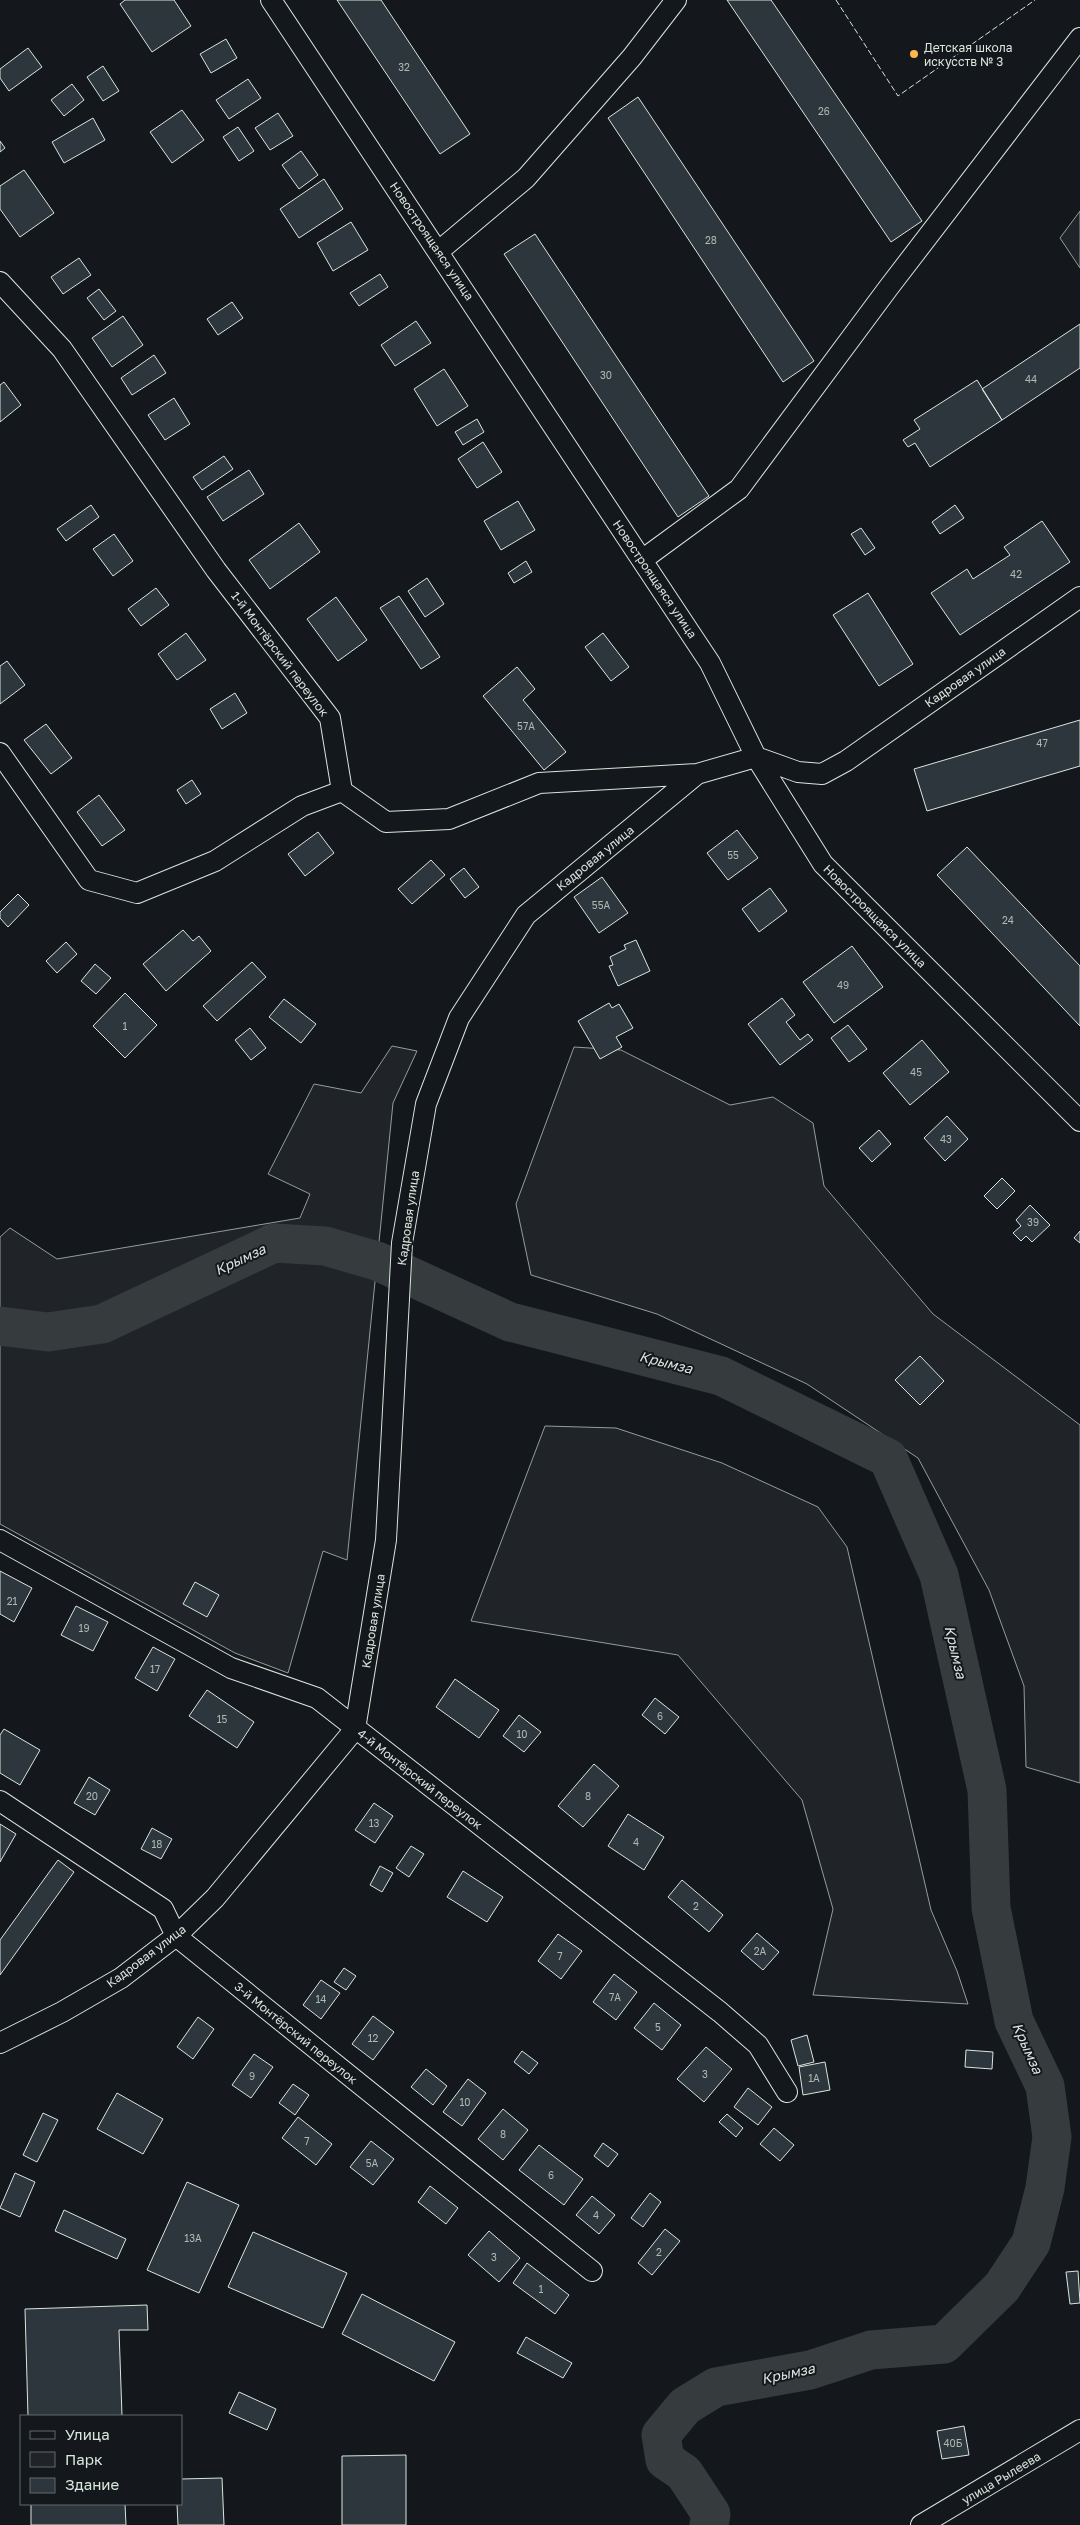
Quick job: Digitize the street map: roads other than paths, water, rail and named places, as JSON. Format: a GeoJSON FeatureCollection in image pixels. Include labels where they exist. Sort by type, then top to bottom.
{"type":"FeatureCollection","features":[{"type":"Feature","properties":{"kind":"street","name":"Новостроящаяся улица"},"geometry":{"type":"LineString","coordinates":[[271,0],[710,662],[756,758],[823,864],[1080,1121]]}},
{"type":"Feature","properties":{"kind":"street"},"geometry":{"type":"LineString","coordinates":[[438,251],[526,178],[632,57],[676,0]]}},
{"type":"Feature","properties":{"kind":"street"},"geometry":{"type":"LineString","coordinates":[[642,560],[739,489],[889,287],[1080,38]]}},
{"type":"Feature","properties":{"kind":"street","name":"1-й Монтёрский переулок"},"geometry":{"type":"LineString","coordinates":[[0,282],[62,349],[216,570],[330,718],[342,791]]}},
{"type":"Feature","properties":{"kind":"street","name":"Кадровая улица"},"geometry":{"type":"LineString","coordinates":[[0,2043],[62,2012],[121,1978],[176,1936],[215,1898],[355,1729],[386,1540],[402,1243],[426,1104],[460,1018],[526,915],[697,774],[756,758],[798,772],[822,774],[846,761],[1080,597]]}},
{"type":"Feature","properties":{"kind":"street"},"geometry":{"type":"LineString","coordinates":[[0,753],[89,880],[137,893],[215,861],[302,806],[342,791],[386,822],[395,822],[449,819],[539,783],[697,774]]}},
{"type":"Feature","properties":{"kind":"street","name":"4-й Монтёрский переулок"},"geometry":{"type":"LineString","coordinates":[[0,1540],[231,1668],[317,1698],[720,2012],[758,2045],[787,2092]]}},
{"type":"Feature","properties":{"kind":"street","name":"3-й Монтёрский переулок"},"geometry":{"type":"LineString","coordinates":[[0,1801],[163,1909],[176,1936],[592,2271]]}},
{"type":"Feature","properties":{"kind":"street","name":"улица Рылеева"},"geometry":{"type":"LineString","coordinates":[[922,2525],[1080,2430]]}},
{"type":"Feature","properties":{"kind":"waterway","name":"Крымза"},"geometry":{"type":"LineString","coordinates":[[0,1326],[48,1332],[102,1324],[274,1243],[325,1246],[377,1261],[510,1322],[721,1376],[888,1458],[939,1575],[987,1790],[991,1908],[1014,2021],[1045,2086],[1052,2137],[1045,2188],[1031,2243],[1002,2287],[944,2344],[871,2350],[810,2370],[716,2387],[685,2406],[661,2435],[665,2460],[684,2473],[711,2514],[709,2525]]}},
{"type":"Feature","properties":{"kind":"place","name":"Детская школа искусств № 3"},"geometry":{"type":"Point","coordinates":[914,54]}}]}
